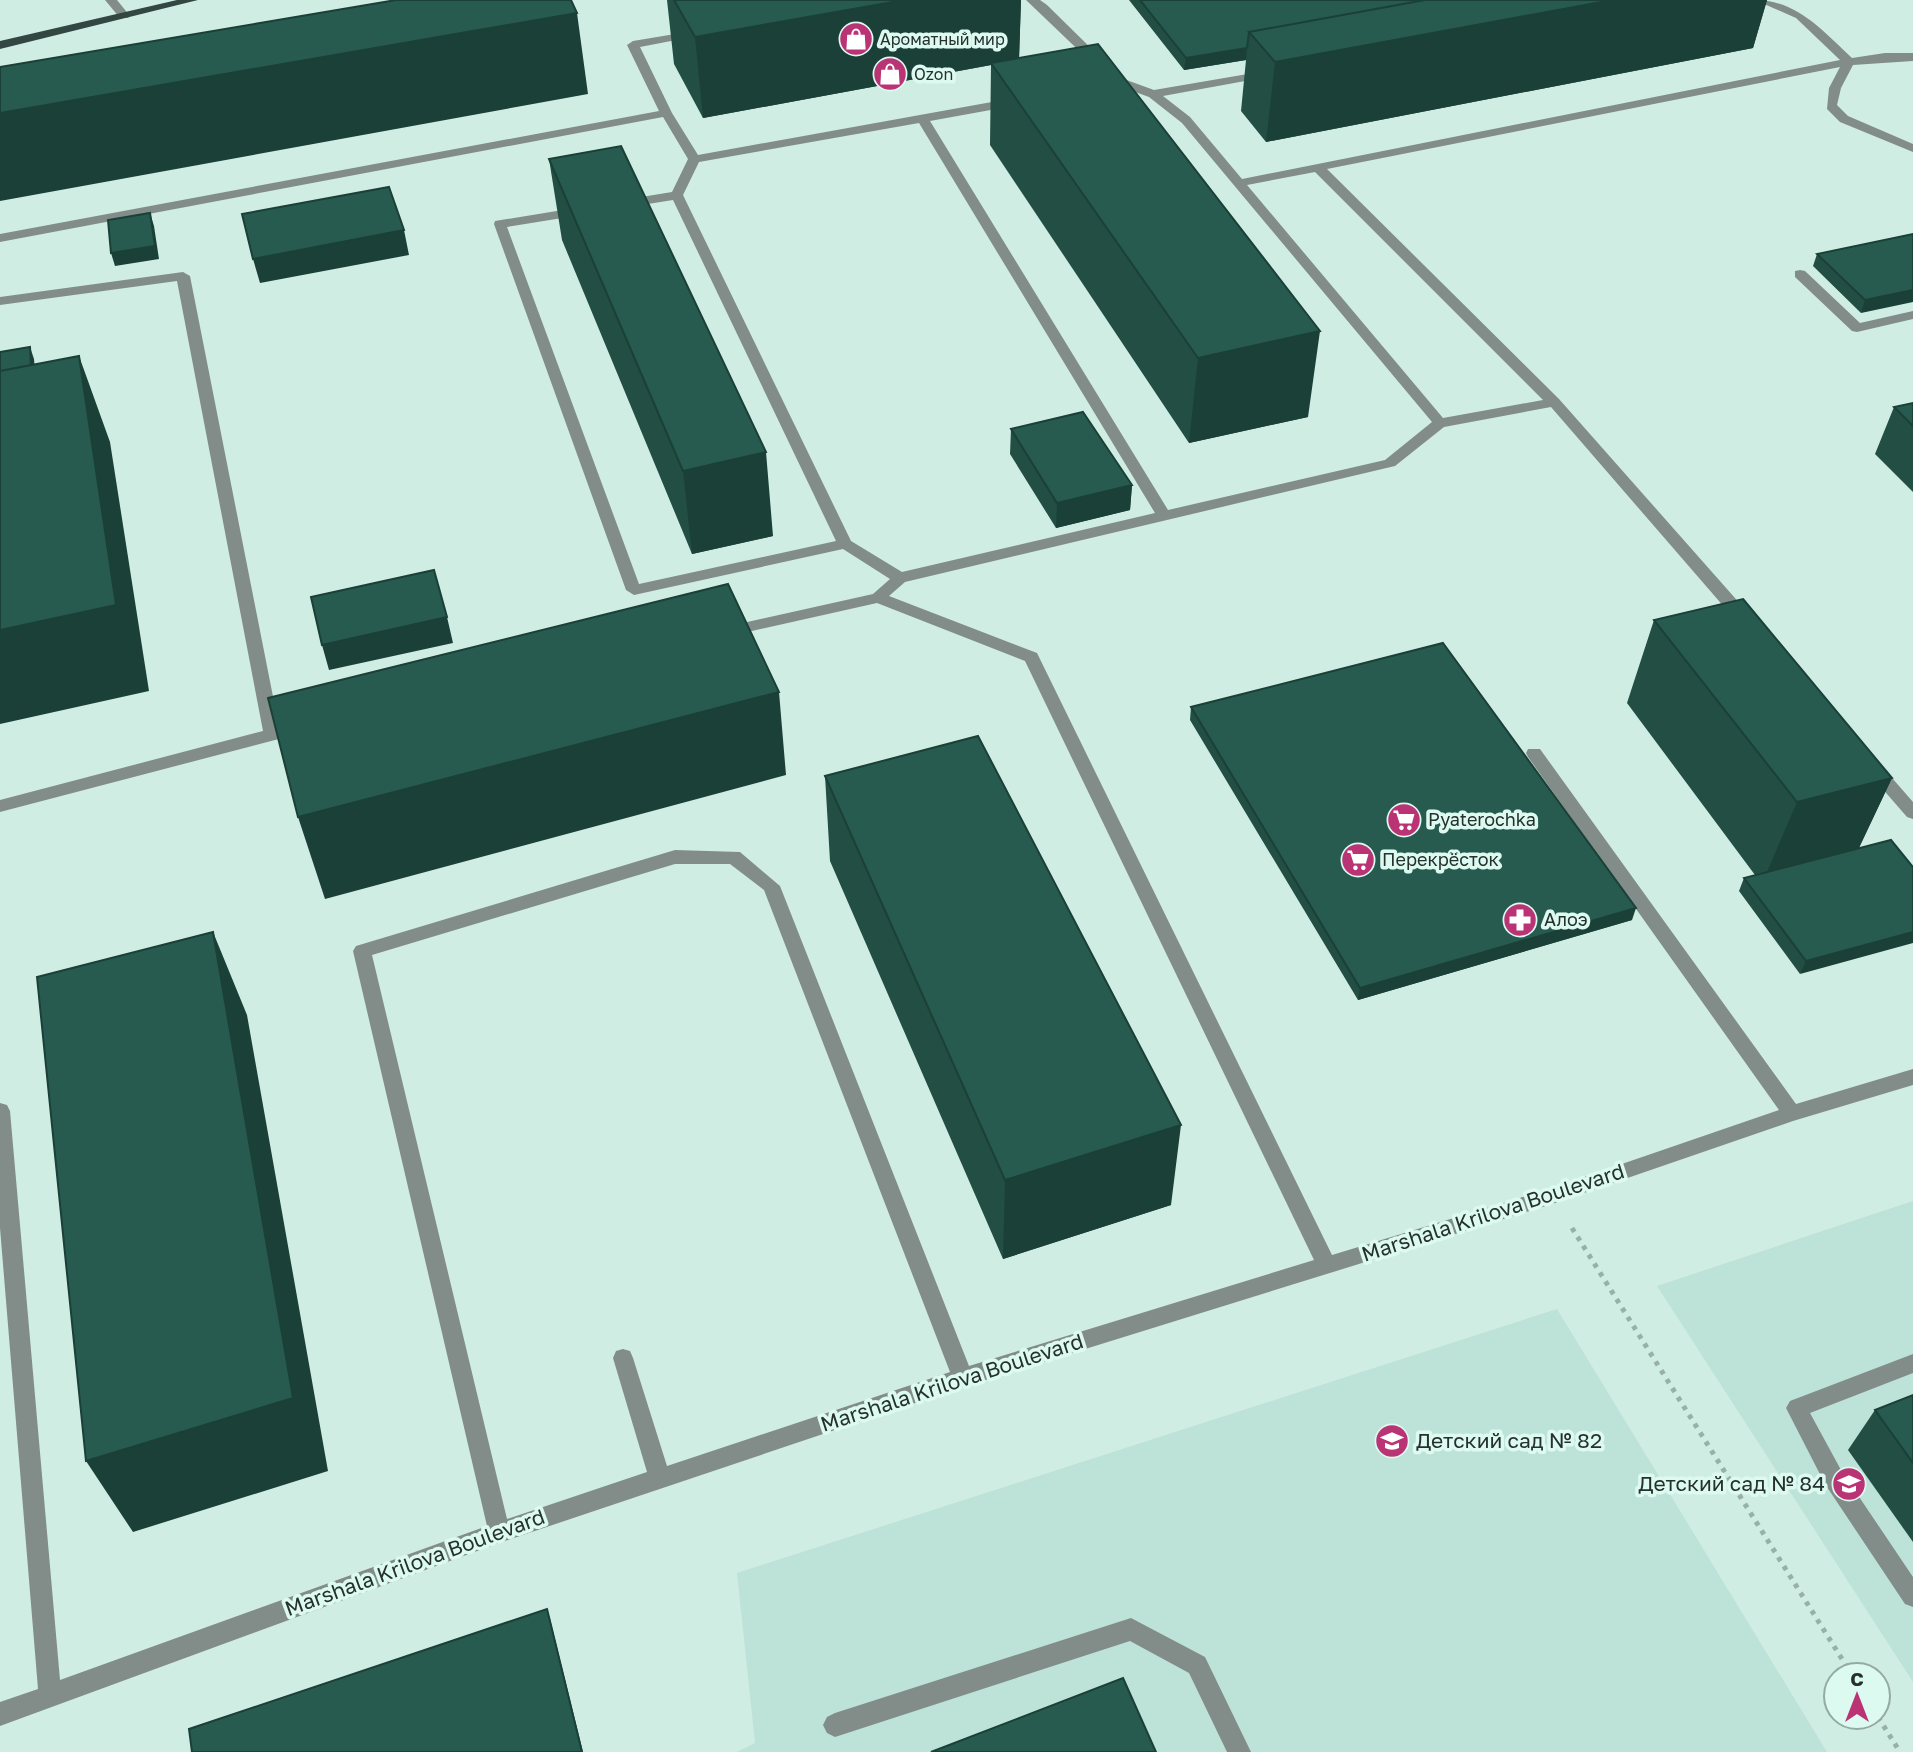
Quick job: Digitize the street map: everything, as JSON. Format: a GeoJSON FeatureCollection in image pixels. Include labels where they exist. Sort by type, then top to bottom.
{"type":"FeatureCollection","features":[{"type":"Feature","properties":{"kind":"main road"},"geometry":{"type":"LineString","coordinates":[[0,45],[192,0]]}},
{"type":"Feature","properties":{"kind":"street"},"geometry":{"type":"LineString","coordinates":[[111,0],[124,16]]}},
{"type":"Feature","properties":{"kind":"street"},"geometry":{"type":"LineString","coordinates":[[1032,0],[1043,7],[1111,82],[1153,94],[1186,120],[1440,423]]}},
{"type":"Feature","properties":{"kind":"street"},"geometry":{"type":"LineString","coordinates":[[1761,0],[1800,16],[1849,62]]}},
{"type":"Feature","properties":{"kind":"street"},"geometry":{"type":"LineString","coordinates":[[694,159],[666,113],[633,45],[688,37],[705,27]]}},
{"type":"Feature","properties":{"kind":"street"},"geometry":{"type":"LineString","coordinates":[[1239,183],[1849,62],[1885,57],[1913,57]]}},
{"type":"Feature","properties":{"kind":"street"},"geometry":{"type":"LineString","coordinates":[[1849,62],[1835,88],[1831,106],[1844,119],[1913,148]]}},
{"type":"Feature","properties":{"kind":"street"},"geometry":{"type":"LineString","coordinates":[[1153,94],[1276,72]]}},
{"type":"Feature","properties":{"kind":"street"},"geometry":{"type":"LineString","coordinates":[[694,159],[924,120],[1027,99]]}},
{"type":"Feature","properties":{"kind":"street"},"geometry":{"type":"LineString","coordinates":[[0,238],[666,113]]}},
{"type":"Feature","properties":{"kind":"street"},"geometry":{"type":"LineString","coordinates":[[924,120],[1164,516]]}},
{"type":"Feature","properties":{"kind":"street"},"geometry":{"type":"LineString","coordinates":[[677,195],[694,159]]}},
{"type":"Feature","properties":{"kind":"street"},"geometry":{"type":"LineString","coordinates":[[1318,167],[1555,402],[1757,634]]}},
{"type":"Feature","properties":{"kind":"street"},"geometry":{"type":"LineString","coordinates":[[677,195],[500,224],[634,590],[845,544]]}},
{"type":"Feature","properties":{"kind":"street"},"geometry":{"type":"LineString","coordinates":[[677,195],[845,544],[900,578]]}},
{"type":"Feature","properties":{"kind":"street"},"geometry":{"type":"LineString","coordinates":[[1800,274],[1857,328],[1913,315]]}},
{"type":"Feature","properties":{"kind":"street"},"geometry":{"type":"LineString","coordinates":[[0,301],[183,276],[272,734]]}},
{"type":"Feature","properties":{"kind":"street"},"geometry":{"type":"LineString","coordinates":[[703,637],[878,598],[900,578],[1390,463],[1440,423],[1555,402]]}},
{"type":"Feature","properties":{"kind":"street"},"geometry":{"type":"LineString","coordinates":[[878,598],[1031,657],[1327,1266]]}},
{"type":"Feature","properties":{"kind":"street"},"geometry":{"type":"LineString","coordinates":[[0,806],[312,725]]}},
{"type":"Feature","properties":{"kind":"street"},"geometry":{"type":"LineString","coordinates":[[1858,750],[1913,813]]}},
{"type":"Feature","properties":{"kind":"street"},"geometry":{"type":"LineString","coordinates":[[1534,753],[1792,1113]]}},
{"type":"Feature","properties":{"kind":"street"},"geometry":{"type":"LineString","coordinates":[[499,1532],[362,951],[675,857],[734,857],[771,886],[964,1377]]}},
{"type":"Feature","properties":{"kind":"street","name":"Marshala Krilova Boulevard"},"geometry":{"type":"LineString","coordinates":[[0,1714],[499,1532],[660,1478],[964,1377],[1552,1196],[1792,1113],[1913,1077]]}},
{"type":"Feature","properties":{"kind":"street"},"geometry":{"type":"LineString","coordinates":[[0,1111],[50,1696]]}},
{"type":"Feature","properties":{"kind":"street"},"geometry":{"type":"LineString","coordinates":[[623,1358],[660,1478]]}},
{"type":"Feature","properties":{"kind":"street"},"geometry":{"type":"LineString","coordinates":[[1913,1363],[1797,1408],[1833,1477],[1913,1596]]}},
{"type":"Feature","properties":{"kind":"street"},"geometry":{"type":"LineString","coordinates":[[835,1725],[1131,1629],[1197,1665],[1239,1752]]}},
{"type":"Feature","properties":{"kind":"path"},"geometry":{"type":"LineString","coordinates":[[1552,1196],[1843,1661]]}},
{"type":"Feature","properties":{"kind":"path"},"geometry":{"type":"LineString","coordinates":[[1887,1731],[1900,1752]]}},
{"type":"Feature","properties":{"kind":"shaded area","name":"Детский сад № 84"},"geometry":{"type":"Polygon","coordinates":[[[1913,1201],[1913,1682],[1657,1286],[1913,1201]]]}},
{"type":"Feature","properties":{"kind":"shaded area","name":"Детский сад № 82"},"geometry":{"type":"Polygon","coordinates":[[[1557,1309],[1827,1752],[737,1752],[755,1743],[737,1573],[1557,1309]]]}},
{"type":"Feature","properties":{"kind":"building"},"geometry":{"type":"Polygon","coordinates":[[[396,0],[571,0],[577,13],[0,113],[0,67],[396,0]]]}},
{"type":"Feature","properties":{"kind":"building"},"geometry":{"type":"Polygon","coordinates":[[[674,0],[904,0],[695,37],[674,0]]]}},
{"type":"Feature","properties":{"kind":"building"},"geometry":{"type":"Polygon","coordinates":[[[1140,0],[1425,0],[1249,32],[1247,48],[1186,58],[1140,0]]]}},
{"type":"Feature","properties":{"kind":"building"},"geometry":{"type":"Polygon","coordinates":[[[1425,0],[1612,0],[1275,62],[1249,32],[1425,0]]]}},
{"type":"Feature","properties":{"kind":"building"},"geometry":{"type":"Polygon","coordinates":[[[1098,44],[1320,331],[1198,358],[991,63],[1098,44]]]}},
{"type":"Feature","properties":{"kind":"building"},"geometry":{"type":"Polygon","coordinates":[[[621,146],[766,452],[683,471],[549,159],[621,146]]]}},
{"type":"Feature","properties":{"kind":"building"},"geometry":{"type":"Polygon","coordinates":[[[389,187],[404,230],[253,259],[242,214],[389,187]]]}},
{"type":"Feature","properties":{"kind":"building"},"geometry":{"type":"Polygon","coordinates":[[[150,213],[155,246],[111,253],[108,220],[150,213]]]}},
{"type":"Feature","properties":{"kind":"building"},"geometry":{"type":"Polygon","coordinates":[[[1913,234],[1913,290],[1865,300],[1817,254],[1913,234]]]}},
{"type":"Feature","properties":{"kind":"building"},"geometry":{"type":"Polygon","coordinates":[[[30,347],[31,365],[0,371],[0,352],[30,347]]]}},
{"type":"Feature","properties":{"kind":"building"},"geometry":{"type":"Polygon","coordinates":[[[79,356],[116,605],[0,630],[0,371],[79,356]]]}},
{"type":"Feature","properties":{"kind":"building"},"geometry":{"type":"Polygon","coordinates":[[[1913,403],[1913,426],[1894,407],[1913,403]]]}},
{"type":"Feature","properties":{"kind":"building"},"geometry":{"type":"Polygon","coordinates":[[[1083,412],[1132,485],[1057,503],[1011,429],[1083,412]]]}},
{"type":"Feature","properties":{"kind":"building"},"geometry":{"type":"Polygon","coordinates":[[[434,570],[447,617],[322,645],[311,597],[434,570]]]}},
{"type":"Feature","properties":{"kind":"building"},"geometry":{"type":"Polygon","coordinates":[[[728,584],[779,692],[298,817],[268,698],[728,584]]]}},
{"type":"Feature","properties":{"kind":"building"},"geometry":{"type":"Polygon","coordinates":[[[1743,599],[1892,778],[1797,802],[1654,620],[1743,599]]]}},
{"type":"Feature","properties":{"kind":"building","name":"Pyaterochka"},"geometry":{"type":"Polygon","coordinates":[[[1443,643],[1636,908],[1360,988],[1191,707],[1443,643]]]}},
{"type":"Feature","properties":{"kind":"building"},"geometry":{"type":"Polygon","coordinates":[[[978,736],[1181,1125],[1005,1180],[825,776],[978,736]]]}},
{"type":"Feature","properties":{"kind":"building"},"geometry":{"type":"Polygon","coordinates":[[[1891,840],[1913,867],[1913,932],[1806,961],[1744,878],[1891,840]]]}},
{"type":"Feature","properties":{"kind":"building"},"geometry":{"type":"Polygon","coordinates":[[[213,932],[293,1398],[86,1461],[37,977],[213,932]]]}},
{"type":"Feature","properties":{"kind":"building"},"geometry":{"type":"Polygon","coordinates":[[[1913,1395],[1913,1463],[1875,1410],[1913,1395]]]}},
{"type":"Feature","properties":{"kind":"building"},"geometry":{"type":"Polygon","coordinates":[[[547,1609],[582,1752],[192,1752],[189,1729],[547,1609]]]}},
{"type":"Feature","properties":{"kind":"building"},"geometry":{"type":"Polygon","coordinates":[[[1123,1678],[1156,1752],[931,1752],[1123,1678]]]}},
{"type":"Feature","properties":{"kind":"place","name":"Ароматный мир"},"geometry":{"type":"Point","coordinates":[856,39]}},
{"type":"Feature","properties":{"kind":"place","name":"Ozon"},"geometry":{"type":"Point","coordinates":[890,74]}},
{"type":"Feature","properties":{"kind":"place","name":"Pyaterochka"},"geometry":{"type":"Point","coordinates":[1404,820]}},
{"type":"Feature","properties":{"kind":"place","name":"Перекрёсток"},"geometry":{"type":"Point","coordinates":[1358,860]}},
{"type":"Feature","properties":{"kind":"place","name":"Алоэ"},"geometry":{"type":"Point","coordinates":[1520,920]}},
{"type":"Feature","properties":{"kind":"place","name":"Детский сад № 82"},"geometry":{"type":"Point","coordinates":[1392,1441]}},
{"type":"Feature","properties":{"kind":"place","name":"Детский сад № 84"},"geometry":{"type":"Point","coordinates":[1849,1484]}}]}
